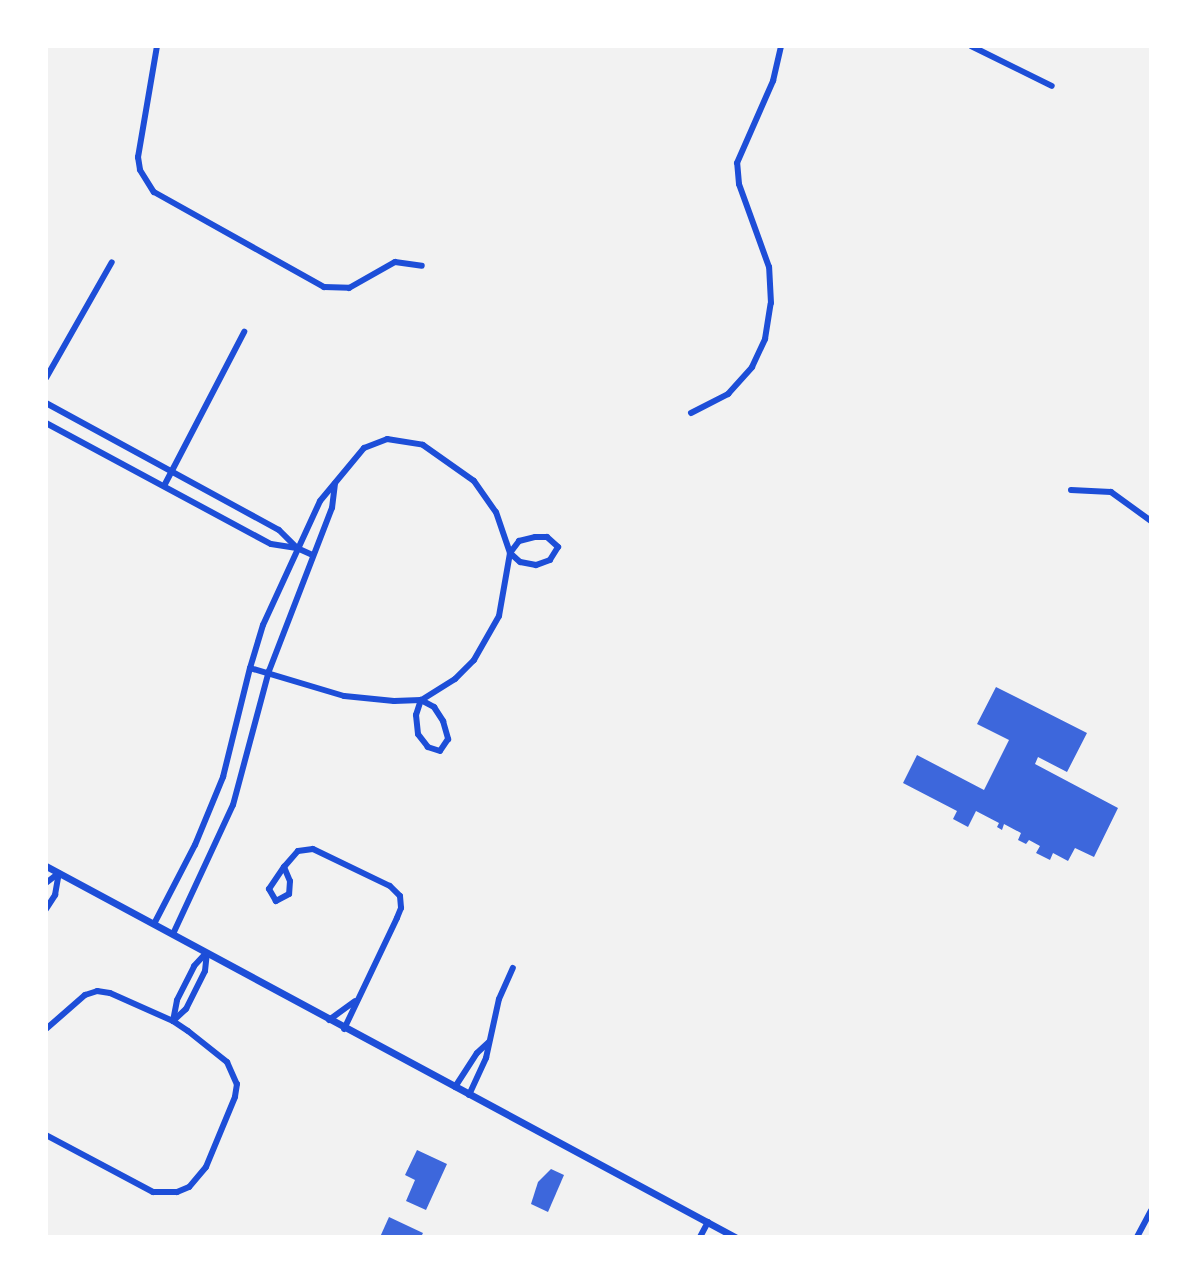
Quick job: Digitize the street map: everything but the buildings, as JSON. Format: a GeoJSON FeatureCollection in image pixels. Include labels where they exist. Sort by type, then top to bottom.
{"type":"FeatureCollection","features":[{"type":"Feature","properties":{"kind":"street"},"geometry":{"type":"LineString","coordinates":[[157,46],[138,157],[140,170],[154,192],[324,287],[349,288],[395,262],[422,266]]}},
{"type":"Feature","properties":{"kind":"street"},"geometry":{"type":"LineString","coordinates":[[691,413],[728,394],[752,367],[765,339],[771,303],[769,267],[739,184],[737,163],[773,81],[781,46]]}},
{"type":"Feature","properties":{"kind":"street"},"geometry":{"type":"LineString","coordinates":[[971,46],[1052,86]]}},
{"type":"Feature","properties":{"kind":"street"},"geometry":{"type":"LineString","coordinates":[[46,378],[112,262]]}},
{"type":"Feature","properties":{"kind":"street"},"geometry":{"type":"LineString","coordinates":[[164,486],[244,332]]}},
{"type":"Feature","properties":{"kind":"street"},"geometry":{"type":"LineString","coordinates":[[46,403],[279,530],[297,548]]}},
{"type":"Feature","properties":{"kind":"street"},"geometry":{"type":"LineString","coordinates":[[46,423],[271,544],[297,548],[313,555]]}},
{"type":"Feature","properties":{"kind":"street"},"geometry":{"type":"LineString","coordinates":[[154,924],[195,845],[223,777],[250,668],[263,625],[320,501],[364,448],[387,439],[423,445],[474,481],[496,512],[510,553],[520,562],[536,565],[550,560],[558,547],[547,537],[519,541],[510,553],[499,616],[488,639],[455,679],[421,700],[416,715],[418,734],[428,747],[440,751],[448,739],[443,721],[434,707],[421,700],[344,696],[269,671],[250,668]]}},
{"type":"Feature","properties":{"kind":"street"},"geometry":{"type":"LineString","coordinates":[[173,934],[233,805],[269,671],[332,508],[335,483]]}},
{"type":"Feature","properties":{"kind":"street"},"geometry":{"type":"LineString","coordinates":[[1071,490],[1111,492],[1151,521]]}},
{"type":"Feature","properties":{"kind":"street"},"geometry":{"type":"LineString","coordinates":[[284,867],[290,881],[289,894],[276,901],[269,889],[284,867],[298,851],[313,849],[390,886],[400,896],[401,908],[344,1029]]}},
{"type":"Feature","properties":{"kind":"street"},"geometry":{"type":"LineString","coordinates":[[46,866],[735,1237]]}},
{"type":"Feature","properties":{"kind":"street"},"geometry":{"type":"LineString","coordinates":[[46,883],[59,873]]}},
{"type":"Feature","properties":{"kind":"street"},"geometry":{"type":"LineString","coordinates":[[46,909],[55,895],[59,873]]}},
{"type":"Feature","properties":{"kind":"street"},"geometry":{"type":"LineString","coordinates":[[173,1021],[186,1009],[205,971],[207,953]]}},
{"type":"Feature","properties":{"kind":"street"},"geometry":{"type":"LineString","coordinates":[[173,1021],[177,1000],[188,977],[207,953]]}},
{"type":"Feature","properties":{"kind":"street"},"geometry":{"type":"LineString","coordinates":[[469,1095],[489,1042],[499,999],[513,968]]}},
{"type":"Feature","properties":{"kind":"street"},"geometry":{"type":"LineString","coordinates":[[46,1029],[74,1002],[97,991],[110,993],[173,1021],[227,1062],[237,1084],[212,1155],[189,1187],[177,1192],[153,1192],[46,1135]]}},
{"type":"Feature","properties":{"kind":"street"},"geometry":{"type":"LineString","coordinates":[[329,1020],[358,999]]}},
{"type":"Feature","properties":{"kind":"street"},"geometry":{"type":"LineString","coordinates":[[455,1087],[477,1053],[489,1042]]}},
{"type":"Feature","properties":{"kind":"street"},"geometry":{"type":"LineString","coordinates":[[1137,1237],[1151,1211]]}},
{"type":"Feature","properties":{"kind":"street"},"geometry":{"type":"LineString","coordinates":[[700,1237],[708,1222]]}}]}
